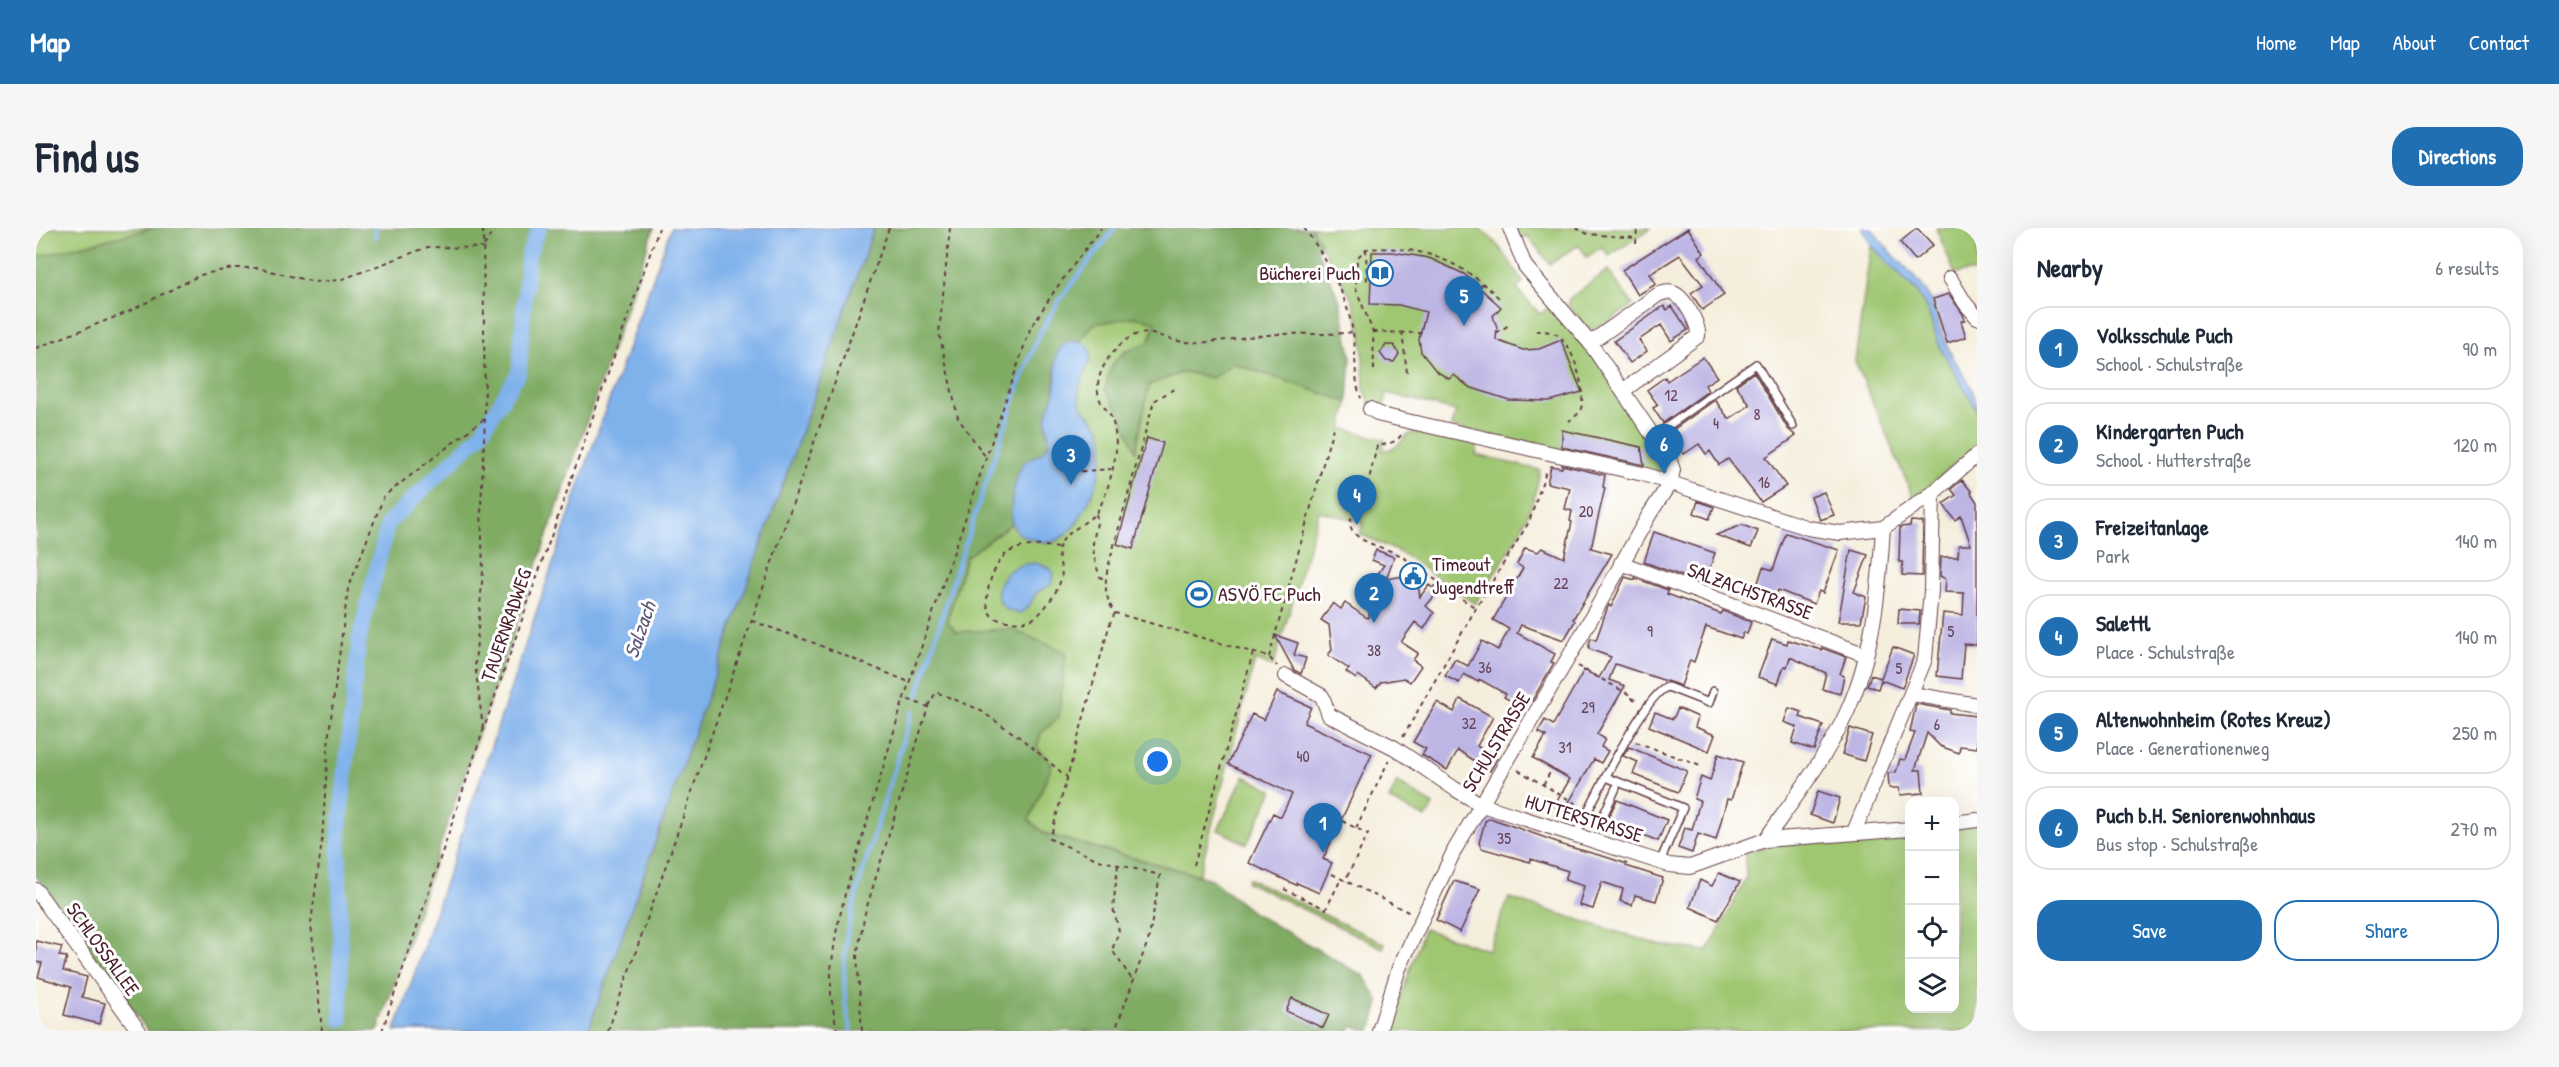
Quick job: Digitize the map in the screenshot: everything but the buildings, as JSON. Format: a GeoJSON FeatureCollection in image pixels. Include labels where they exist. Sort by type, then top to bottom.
{"type":"FeatureCollection","features":[{"type":"Feature","properties":{"kind":"street"},"geometry":{"type":"LineString","coordinates":[[1510,228],[1525,266],[1590,343],[1670,461],[1673,470],[1670,483]]}},
{"type":"Feature","properties":{"kind":"street"},"geometry":{"type":"LineString","coordinates":[[1950,278],[1960,296],[1977,317]]}},
{"type":"Feature","properties":{"kind":"street"},"geometry":{"type":"LineString","coordinates":[[1590,343],[1659,294],[1667,292],[1678,296],[1697,323],[1698,336],[1624,390]]}},
{"type":"Feature","properties":{"kind":"street"},"geometry":{"type":"LineString","coordinates":[[1370,409],[1381,415],[1643,474],[1808,528],[1840,532],[1883,528],[1934,493],[1977,455]]}},
{"type":"Feature","properties":{"kind":"street","name":"SCHULSTRASSE"},"geometry":{"type":"LineString","coordinates":[[1379,1031],[1399,968],[1455,849],[1670,483]]}},
{"type":"Feature","properties":{"kind":"street"},"geometry":{"type":"LineString","coordinates":[[1854,832],[1912,694],[1928,642],[1934,493]]}},
{"type":"Feature","properties":{"kind":"street"},"geometry":{"type":"LineString","coordinates":[[1765,840],[1820,760],[1843,719],[1866,655],[1879,592],[1883,528]]}},
{"type":"Feature","properties":{"kind":"street","name":"SALZACHSTRASSE"},"geometry":{"type":"LineString","coordinates":[[1622,563],[1866,655]]}},
{"type":"Feature","properties":{"kind":"street","name":"HUTTERSTRASSE"},"geometry":{"type":"LineString","coordinates":[[1286,676],[1322,696],[1329,715],[1395,748],[1482,805],[1660,862],[1690,867],[1765,840],[1905,829]]}},
{"type":"Feature","properties":{"kind":"street"},"geometry":{"type":"LineString","coordinates":[[1912,694],[1977,705]]}},
{"type":"Feature","properties":{"kind":"street"},"geometry":{"type":"LineString","coordinates":[[1959,822],[1977,820]]}},
{"type":"Feature","properties":{"kind":"street","name":"SCHLOSSALLEE"},"geometry":{"type":"LineString","coordinates":[[36,890],[140,1031]]}},
{"type":"Feature","properties":{"kind":"lane"},"geometry":{"type":"LineString","coordinates":[[1653,436],[1756,364],[1793,426]]}},
{"type":"Feature","properties":{"kind":"lane"},"geometry":{"type":"LineString","coordinates":[[1576,835],[1628,738],[1647,706],[1662,688],[1668,687],[1709,703],[1713,692]]}},
{"type":"Feature","properties":{"kind":"lane"},"geometry":{"type":"LineString","coordinates":[[1606,777],[1683,808],[1660,862]]}},
{"type":"Feature","properties":{"kind":"lane"},"geometry":{"type":"LineString","coordinates":[[1584,819],[1603,816],[1616,788]]}},
{"type":"Feature","properties":{"kind":"path"},"geometry":{"type":"LineString","coordinates":[[483,228],[485,418],[481,507],[483,571],[475,664],[483,730]]}},
{"type":"Feature","properties":{"kind":"path"},"geometry":{"type":"LineString","coordinates":[[482,248],[495,228]]}},
{"type":"Feature","properties":{"kind":"path","name":"TAUERNRADWEG"},"geometry":{"type":"LineString","coordinates":[[382,1031],[483,730],[659,228]]}},
{"type":"Feature","properties":{"kind":"path"},"geometry":{"type":"LineString","coordinates":[[608,1031],[889,228]]}},
{"type":"Feature","properties":{"kind":"path"},"geometry":{"type":"LineString","coordinates":[[950,228],[939,333],[958,418],[987,459]]}},
{"type":"Feature","properties":{"kind":"path"},"geometry":{"type":"LineString","coordinates":[[837,1031],[831,978],[836,933],[845,894],[909,682],[1030,329],[1055,290],[1101,228]]}},
{"type":"Feature","properties":{"kind":"path"},"geometry":{"type":"LineString","coordinates":[[1304,228],[1331,271],[1348,310],[1353,332],[1359,395],[1370,409]]}},
{"type":"Feature","properties":{"kind":"path"},"geometry":{"type":"LineString","coordinates":[[1576,228],[1588,234],[1636,238]]}},
{"type":"Feature","properties":{"kind":"path"},"geometry":{"type":"LineString","coordinates":[[1636,244],[1637,229]]}},
{"type":"Feature","properties":{"kind":"path"},"geometry":{"type":"LineString","coordinates":[[36,348],[128,312],[200,275],[233,268],[258,268],[314,282],[340,280],[428,247],[482,248]]}},
{"type":"Feature","properties":{"kind":"path"},"geometry":{"type":"LineString","coordinates":[[1366,249],[1366,282],[1371,282]]}},
{"type":"Feature","properties":{"kind":"path"},"geometry":{"type":"LineString","coordinates":[[1374,370],[1373,332],[1356,289],[1357,258],[1366,249],[1413,250],[1436,256],[1460,267],[1483,283],[1500,299]]}},
{"type":"Feature","properties":{"kind":"path"},"geometry":{"type":"LineString","coordinates":[[1475,294],[1483,283]]}},
{"type":"Feature","properties":{"kind":"path"},"geometry":{"type":"LineString","coordinates":[[1496,333],[1509,325]]}},
{"type":"Feature","properties":{"kind":"path"},"geometry":{"type":"LineString","coordinates":[[1536,331],[1547,331],[1558,335],[1566,343],[1575,364],[1583,397],[1579,413],[1569,421]]}},
{"type":"Feature","properties":{"kind":"path"},"geometry":{"type":"LineString","coordinates":[[1058,549],[1022,547],[1008,552],[1001,558],[986,596],[987,607],[992,616],[998,620],[1023,621],[1031,620],[1039,614],[1061,578],[1058,549],[1065,539],[1095,514],[1107,490],[1116,452],[1114,427],[1099,399],[1098,391],[1105,363],[1129,338],[1141,334],[1153,334],[1185,342],[1270,334],[1353,332]]}},
{"type":"Feature","properties":{"kind":"path"},"geometry":{"type":"LineString","coordinates":[[1373,332],[1420,333]]}},
{"type":"Feature","properties":{"kind":"path"},"geometry":{"type":"LineString","coordinates":[[1402,332],[1407,373]]}},
{"type":"Feature","properties":{"kind":"path"},"geometry":{"type":"LineString","coordinates":[[1174,389],[1154,401],[1105,579],[1107,602],[1115,613],[1269,657],[1286,676]]}},
{"type":"Feature","properties":{"kind":"path"},"geometry":{"type":"LineString","coordinates":[[322,1031],[311,923],[322,841],[329,733],[348,588],[384,496],[485,418]]}},
{"type":"Feature","properties":{"kind":"path"},"geometry":{"type":"LineString","coordinates":[[1407,421],[1399,438],[1377,446],[1361,513],[1353,514],[1350,527],[1355,535],[1401,556],[1476,608]]}},
{"type":"Feature","properties":{"kind":"path"},"geometry":{"type":"LineString","coordinates":[[1269,657],[1333,428]]}},
{"type":"Feature","properties":{"kind":"path"},"geometry":{"type":"LineString","coordinates":[[1356,828],[1395,748],[1442,663],[1529,522],[1541,491],[1551,453]]}},
{"type":"Feature","properties":{"kind":"path"},"geometry":{"type":"LineString","coordinates":[[1072,471],[1112,469]]}},
{"type":"Feature","properties":{"kind":"path"},"geometry":{"type":"LineString","coordinates":[[1095,514],[1097,519],[1093,542],[1094,554],[1100,577],[1105,579]]}},
{"type":"Feature","properties":{"kind":"path"},"geometry":{"type":"LineString","coordinates":[[1408,577],[1424,573]]}},
{"type":"Feature","properties":{"kind":"path"},"geometry":{"type":"LineString","coordinates":[[1433,588],[1437,583]]}},
{"type":"Feature","properties":{"kind":"path"},"geometry":{"type":"LineString","coordinates":[[1115,613],[1110,623],[1050,838],[1099,860],[1160,875],[1149,938],[1115,1031]]}},
{"type":"Feature","properties":{"kind":"path"},"geometry":{"type":"LineString","coordinates":[[752,621],[814,643],[909,682]]}},
{"type":"Feature","properties":{"kind":"path"},"geometry":{"type":"LineString","coordinates":[[1194,865],[1253,653]]}},
{"type":"Feature","properties":{"kind":"path"},"geometry":{"type":"LineString","coordinates":[[1567,661],[1647,706]]}},
{"type":"Feature","properties":{"kind":"path"},"geometry":{"type":"LineString","coordinates":[[862,1031],[857,955],[865,913],[928,707],[936,692],[978,709],[1022,739],[1067,777]]}},
{"type":"Feature","properties":{"kind":"path"},"geometry":{"type":"LineString","coordinates":[[904,698],[928,707]]}},
{"type":"Feature","properties":{"kind":"path"},"geometry":{"type":"LineString","coordinates":[[1628,738],[1703,768]]}},
{"type":"Feature","properties":{"kind":"path"},"geometry":{"type":"LineString","coordinates":[[1543,785],[1552,769]]}},
{"type":"Feature","properties":{"kind":"path"},"geometry":{"type":"LineString","coordinates":[[1522,773],[1570,801]]}},
{"type":"Feature","properties":{"kind":"path"},"geometry":{"type":"LineString","coordinates":[[1342,821],[1368,834],[1345,881]]}},
{"type":"Feature","properties":{"kind":"path"},"geometry":{"type":"LineString","coordinates":[[1118,865],[1113,908],[1119,932],[1112,950],[1133,981]]}},
{"type":"Feature","properties":{"kind":"path"},"geometry":{"type":"LineString","coordinates":[[1332,874],[1421,919]]}},
{"type":"Feature","properties":{"kind":"path"},"geometry":{"type":"LineString","coordinates":[[1284,889],[1326,909],[1341,879]]}},
{"type":"Feature","properties":{"kind":"green space"},"geometry":{"type":"Polygon","coordinates":[[[36,228],[154,228],[36,257],[36,228]]]}},
{"type":"Feature","properties":{"kind":"green space"},"geometry":{"type":"Polygon","coordinates":[[[154,228],[654,228],[378,1031],[148,1031],[36,876],[36,257],[154,228]]]}},
{"type":"Feature","properties":{"kind":"green space"},"geometry":{"type":"Polygon","coordinates":[[[874,228],[1311,228],[1320,242],[1317,250],[1340,302],[1351,355],[1348,402],[1233,363],[1212,378],[1184,372],[1149,385],[1136,451],[1120,413],[1105,390],[1114,363],[1123,353],[1149,342],[1156,322],[1135,317],[1094,324],[1079,342],[1073,341],[1055,360],[1055,392],[1046,424],[1049,439],[1046,449],[1039,456],[1026,461],[1013,498],[1012,523],[966,557],[947,621],[956,632],[1011,629],[1066,652],[1059,717],[1041,733],[1037,747],[1052,765],[1029,820],[1045,834],[1211,879],[1252,912],[1364,976],[1379,1002],[1371,1031],[1352,1026],[1350,1031],[588,1031],[874,228]]]}},
{"type":"Feature","properties":{"kind":"green space"},"geometry":{"type":"Polygon","coordinates":[[[1311,228],[1479,228],[1498,246],[1523,282],[1517,289],[1540,314],[1551,306],[1589,350],[1664,461],[1661,471],[1656,472],[1452,427],[1456,411],[1387,393],[1383,410],[1371,404],[1364,389],[1362,333],[1352,299],[1311,228]]]}},
{"type":"Feature","properties":{"kind":"green space"},"geometry":{"type":"Polygon","coordinates":[[[1516,228],[1651,228],[1609,256],[1602,247],[1587,257],[1579,245],[1550,264],[1527,235],[1520,240],[1516,228]]]}},
{"type":"Feature","properties":{"kind":"green space"},"geometry":{"type":"Polygon","coordinates":[[[1936,228],[1977,228],[1977,271],[1955,274],[1936,228]]]}},
{"type":"Feature","properties":{"kind":"green space"},"geometry":{"type":"Polygon","coordinates":[[[1871,245],[1918,293],[1929,314],[1939,345],[1977,410],[1977,444],[1914,499],[1855,361],[1871,245]]]}},
{"type":"Feature","properties":{"kind":"green space"},"geometry":{"type":"Polygon","coordinates":[[[1608,270],[1633,305],[1598,329],[1585,328],[1568,305],[1569,299],[1608,270]]]}},
{"type":"Feature","properties":{"kind":"green space"},"geometry":{"type":"Polygon","coordinates":[[[1135,317],[1157,321],[1149,342],[1124,351],[1106,390],[1120,413],[1136,449],[1149,385],[1184,372],[1212,378],[1232,363],[1348,402],[1342,428],[1385,440],[1383,451],[1396,447],[1408,435],[1419,430],[1478,443],[1476,455],[1540,470],[1531,507],[1523,524],[1506,556],[1475,604],[1403,554],[1360,534],[1363,522],[1319,511],[1273,667],[1255,660],[1199,875],[1045,834],[1029,820],[1052,765],[1037,747],[1041,733],[1059,717],[1011,629],[956,632],[947,621],[966,557],[1012,523],[1054,373],[1094,324],[1135,317]]]}},
{"type":"Feature","properties":{"kind":"green space"},"geometry":{"type":"Polygon","coordinates":[[[1244,776],[1273,790],[1247,844],[1218,830],[1244,776]]]}},
{"type":"Feature","properties":{"kind":"green space"},"geometry":{"type":"Polygon","coordinates":[[[1397,782],[1433,805],[1426,818],[1389,800],[1397,782]]]}},
{"type":"Feature","properties":{"kind":"green space"},"geometry":{"type":"Polygon","coordinates":[[[1977,823],[1977,1031],[1389,1031],[1424,929],[1488,950],[1509,898],[1659,945],[1708,951],[1746,879],[1745,853],[1770,845],[1905,833],[1905,1013],[1959,1013],[1959,825],[1977,823]]]}},
{"type":"Feature","properties":{"kind":"green space"},"geometry":{"type":"Polygon","coordinates":[[[1248,878],[1385,944],[1383,948],[1247,882],[1248,878]]]}},
{"type":"Feature","properties":{"kind":"water","name":"Salzach"},"geometry":{"type":"Polygon","coordinates":[[[671,228],[874,228],[588,1031],[395,1031],[588,459],[671,228]]]}},
{"type":"Feature","properties":{"kind":"water"},"geometry":{"type":"Polygon","coordinates":[[[1862,228],[1872,228],[1924,288],[1946,344],[1970,384],[1977,410],[1939,345],[1929,314],[1918,293],[1871,245],[1862,228]]]}},
{"type":"Feature","properties":{"kind":"water"},"geometry":{"type":"Polygon","coordinates":[[[1073,341],[1090,348],[1090,361],[1080,384],[1079,397],[1084,410],[1102,433],[1103,456],[1097,482],[1080,518],[1064,536],[1052,542],[1042,542],[1023,536],[1014,528],[1011,517],[1012,501],[1021,467],[1029,459],[1043,452],[1048,445],[1047,419],[1055,390],[1057,354],[1065,344],[1073,341]]]}},
{"type":"Feature","properties":{"kind":"water"},"geometry":{"type":"Polygon","coordinates":[[[1036,563],[1050,568],[1054,574],[1052,584],[1037,592],[1027,609],[1020,613],[1005,608],[998,598],[999,585],[1003,578],[1014,568],[1036,563]]]}},
{"type":"Feature","properties":{"kind":"waterway"},"geometry":{"type":"LineString","coordinates":[[375,228],[375,237]]}},
{"type":"Feature","properties":{"kind":"waterway"},"geometry":{"type":"LineString","coordinates":[[341,1020],[339,834],[359,640],[388,523],[480,435],[519,372],[528,256],[539,228]]}},
{"type":"Feature","properties":{"kind":"waterway"},"geometry":{"type":"LineString","coordinates":[[918,695],[958,565],[1020,382],[1039,335],[1060,299],[1115,228]]}},
{"type":"Feature","properties":{"kind":"waterway"},"geometry":{"type":"LineString","coordinates":[[851,1031],[845,1002],[844,967],[847,933],[860,880],[912,712]]}},
{"type":"Feature","properties":{"kind":"place","name":"Bücherei Puch"},"geometry":{"type":"Point","coordinates":[1380,273]}},
{"type":"Feature","properties":{"kind":"place","name":"Altenwohnheim (Rotes Kreuz)"},"geometry":{"type":"Point","coordinates":[1464,326]}},
{"type":"Feature","properties":{"kind":"place","name":"Puch b.H. Seniorenwohnhaus"},"geometry":{"type":"Point","coordinates":[1664,474]}},
{"type":"Feature","properties":{"kind":"place","name":"Freizeitanlage"},"geometry":{"type":"Point","coordinates":[1071,485]}},
{"type":"Feature","properties":{"kind":"place","name":"Salettl"},"geometry":{"type":"Point","coordinates":[1357,525]}},
{"type":"Feature","properties":{"kind":"place","name":"Timeout Jugendtreff"},"geometry":{"type":"Point","coordinates":[1413,576]}},
{"type":"Feature","properties":{"kind":"place","name":"ASVÖ FC Puch"},"geometry":{"type":"Point","coordinates":[1199,594]}},
{"type":"Feature","properties":{"kind":"place","name":"Kindergarten Puch"},"geometry":{"type":"Point","coordinates":[1374,623]}},
{"type":"Feature","properties":{"kind":"place","name":"Volksschule Puch"},"geometry":{"type":"Point","coordinates":[1323,853]}}]}
